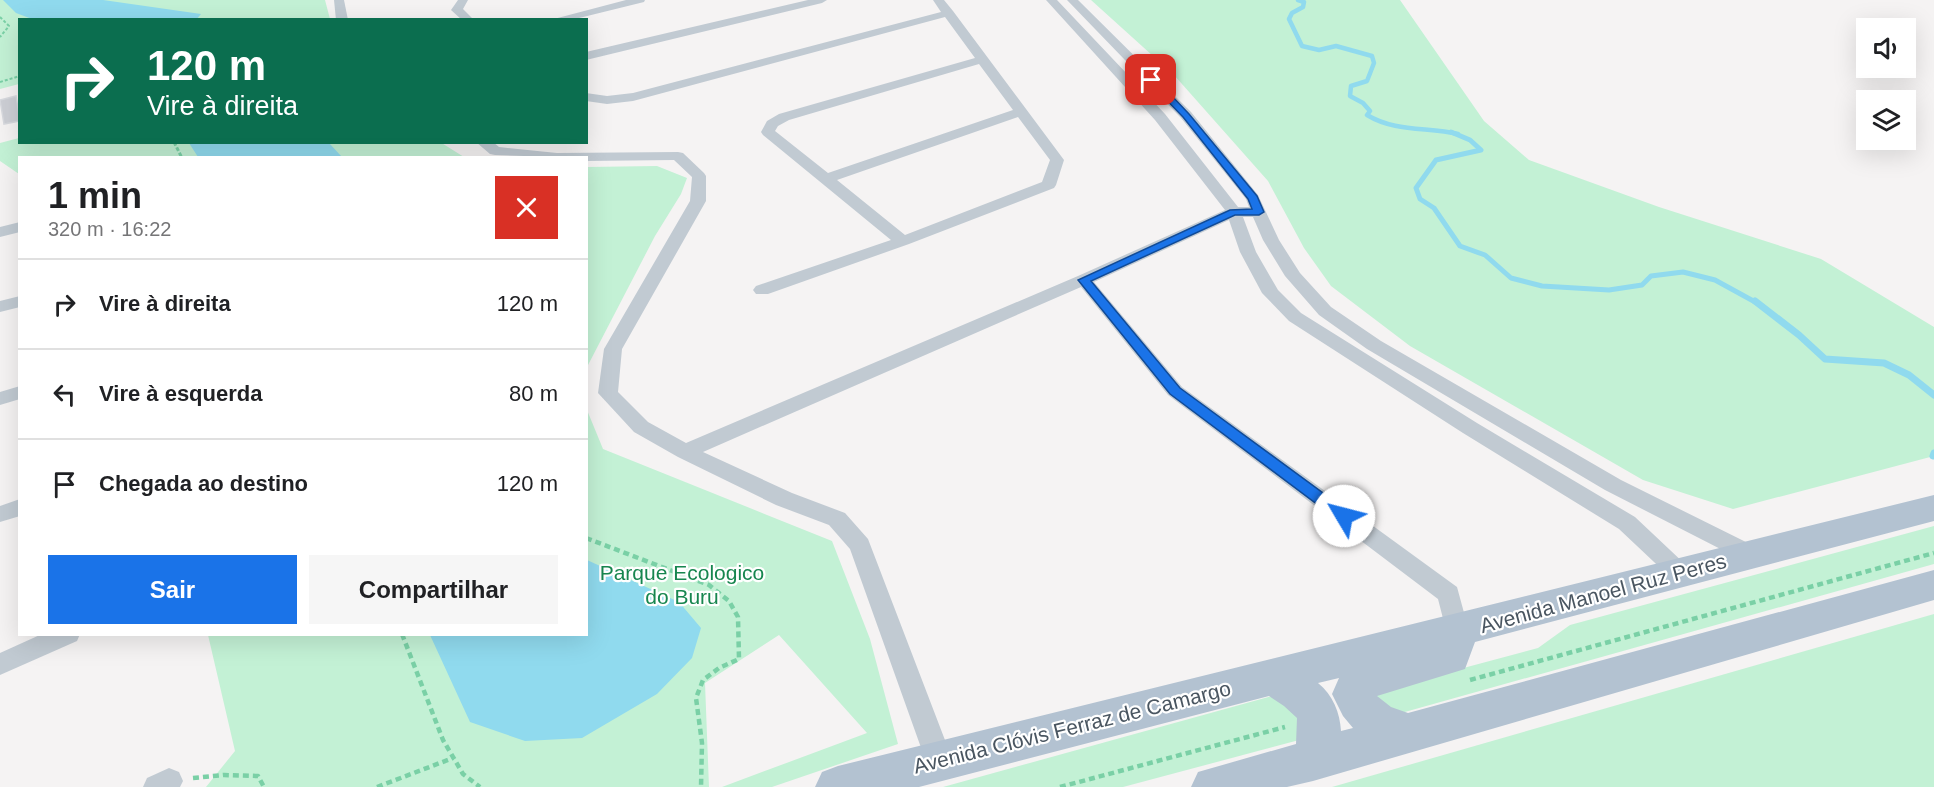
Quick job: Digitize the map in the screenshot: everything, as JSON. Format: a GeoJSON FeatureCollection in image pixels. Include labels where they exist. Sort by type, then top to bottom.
{"type":"FeatureCollection","features":[{"type":"Feature","properties":{"kind":"main road","name":"Avenida Manoel Ruz Peres"},"geometry":{"type":"LineString","coordinates":[[1272,677],[1457,632],[1679,572],[1934,508]]}},
{"type":"Feature","properties":{"kind":"main road"},"geometry":{"type":"LineString","coordinates":[[1214,787],[1934,585]]}},
{"type":"Feature","properties":{"kind":"main road"},"geometry":{"type":"LineString","coordinates":[[1408,733],[1386,726],[1361,710],[1353,693],[1358,684],[1451,657],[1457,632]]}},
{"type":"Feature","properties":{"kind":"main road"},"geometry":{"type":"LineString","coordinates":[[1272,677],[1292,687],[1312,702],[1319,718],[1320,738],[1313,761]]}},
{"type":"Feature","properties":{"kind":"main road","name":"Avenida Clóvis Ferraz de Camargo"},"geometry":{"type":"LineString","coordinates":[[838,787],[1272,677]]}},
{"type":"Feature","properties":{"kind":"street"},"geometry":{"type":"LineString","coordinates":[[339,0],[342,18]]}},
{"type":"Feature","properties":{"kind":"street"},"geometry":{"type":"LineString","coordinates":[[463,0],[457,10],[467,18]]}},
{"type":"Feature","properties":{"kind":"street"},"geometry":{"type":"LineString","coordinates":[[564,18],[640,0]]}},
{"type":"Feature","properties":{"kind":"street"},"geometry":{"type":"LineString","coordinates":[[588,55],[795,3],[822,0]]}},
{"type":"Feature","properties":{"kind":"street"},"geometry":{"type":"LineString","coordinates":[[762,290],[903,241],[1049,186],[1057,160],[1023,111],[938,0]]}},
{"type":"Feature","properties":{"kind":"street"},"geometry":{"type":"LineString","coordinates":[[1050,0],[1160,117],[1233,212],[1248,252],[1271,293],[1295,317],[1460,422],[1627,523],[1679,572]]}},
{"type":"Feature","properties":{"kind":"street"},"geometry":{"type":"LineString","coordinates":[[1072,0],[1186,116],[1253,198],[1271,240],[1293,276],[1325,311],[1374,345],[1613,486],[1750,554]]}},
{"type":"Feature","properties":{"kind":"street"},"geometry":{"type":"LineString","coordinates":[[588,97],[607,100],[633,97],[949,13]]}},
{"type":"Feature","properties":{"kind":"street"},"geometry":{"type":"LineString","coordinates":[[903,241],[768,132],[772,124],[784,117],[983,59]]}},
{"type":"Feature","properties":{"kind":"street"},"geometry":{"type":"LineString","coordinates":[[825,179],[1023,111]]}},
{"type":"Feature","properties":{"kind":"street"},"geometry":{"type":"LineString","coordinates":[[486,144],[495,151],[547,156]]}},
{"type":"Feature","properties":{"kind":"street"},"geometry":{"type":"LineString","coordinates":[[588,157],[678,156],[699,176],[698,201],[613,349],[608,393],[640,427],[685,452],[784,499],[837,519],[860,545],[939,761]]}},
{"type":"Feature","properties":{"kind":"street"},"geometry":{"type":"LineString","coordinates":[[685,452],[1084,280],[1233,212],[1259,212]]}},
{"type":"Feature","properties":{"kind":"street"},"geometry":{"type":"LineString","coordinates":[[0,232],[18,228]]}},
{"type":"Feature","properties":{"kind":"street"},"geometry":{"type":"LineString","coordinates":[[1084,280],[1175,391],[1449,594],[1457,632]]}},
{"type":"Feature","properties":{"kind":"street"},"geometry":{"type":"LineString","coordinates":[[0,307],[18,302]]}},
{"type":"Feature","properties":{"kind":"street"},"geometry":{"type":"LineString","coordinates":[[0,399],[18,393]]}},
{"type":"Feature","properties":{"kind":"street"},"geometry":{"type":"LineString","coordinates":[[0,514],[18,508]]}},
{"type":"Feature","properties":{"kind":"street"},"geometry":{"type":"LineString","coordinates":[[0,664],[63,636]]}},
{"type":"Feature","properties":{"kind":"path"},"geometry":{"type":"LineString","coordinates":[[0,17],[9,26],[0,37]]}},
{"type":"Feature","properties":{"kind":"path"},"geometry":{"type":"LineString","coordinates":[[0,82],[18,77]]}},
{"type":"Feature","properties":{"kind":"path"},"geometry":{"type":"LineString","coordinates":[[588,539],[709,585],[729,601],[738,617],[739,659],[719,668],[703,680],[696,698],[702,743],[701,787]]}},
{"type":"Feature","properties":{"kind":"path"},"geometry":{"type":"LineString","coordinates":[[1464,682],[1934,553]]}},
{"type":"Feature","properties":{"kind":"path"},"geometry":{"type":"LineString","coordinates":[[403,636],[443,740],[463,774],[480,787]]}},
{"type":"Feature","properties":{"kind":"path"},"geometry":{"type":"LineString","coordinates":[[1060,787],[1319,718]]}},
{"type":"Feature","properties":{"kind":"path"},"geometry":{"type":"LineString","coordinates":[[377,787],[453,758]]}},
{"type":"Feature","properties":{"kind":"path"},"geometry":{"type":"LineString","coordinates":[[163,784],[224,776],[258,776],[264,787]]}},
{"type":"Feature","properties":{"kind":"green space"},"geometry":{"type":"Polygon","coordinates":[[[0,0],[325,0],[330,18],[18,18],[18,84],[0,89],[0,0]]]}},
{"type":"Feature","properties":{"kind":"green space"},"geometry":{"type":"Polygon","coordinates":[[[1091,0],[1400,0],[1484,121],[1529,160],[1659,207],[1821,259],[1934,327],[1934,456],[1733,509],[1643,480],[1410,346],[1331,286],[1304,248],[1268,181],[1174,75],[1091,0]]]}},
{"type":"Feature","properties":{"kind":"green space"},"geometry":{"type":"Polygon","coordinates":[[[18,138],[18,144],[443,144],[462,156],[18,156],[18,173],[0,161],[0,143],[18,138]]]}},
{"type":"Feature","properties":{"kind":"green space"},"geometry":{"type":"Polygon","coordinates":[[[657,166],[687,178],[681,194],[655,236],[588,365],[588,167],[657,166]]]}},
{"type":"Feature","properties":{"kind":"green space","name":"Parque Ecologico do Buru"},"geometry":{"type":"Polygon","coordinates":[[[588,412],[603,449],[832,541],[870,639],[898,744],[772,787],[722,787],[867,733],[779,635],[705,683],[709,787],[206,787],[235,751],[208,636],[588,636],[588,412]]]}},
{"type":"Feature","properties":{"kind":"green space"},"geometry":{"type":"Polygon","coordinates":[[[1934,526],[1934,564],[1387,717],[1374,692],[1538,648],[1570,625],[1934,526]]]}},
{"type":"Feature","properties":{"kind":"green space"},"geometry":{"type":"Polygon","coordinates":[[[1934,614],[1934,787],[1332,787],[1934,614]]]}},
{"type":"Feature","properties":{"kind":"green space"},"geometry":{"type":"Polygon","coordinates":[[[1283,693],[1299,703],[1303,739],[1123,787],[943,787],[1283,693]]]}},
{"type":"Feature","properties":{"kind":"water"},"geometry":{"type":"Polygon","coordinates":[[[3,0],[103,0],[201,14],[198,18],[29,18],[16,13],[3,0]]]}},
{"type":"Feature","properties":{"kind":"water"},"geometry":{"type":"Polygon","coordinates":[[[190,144],[330,144],[341,156],[197,156],[190,144]]]}},
{"type":"Feature","properties":{"kind":"water"},"geometry":{"type":"Polygon","coordinates":[[[588,560],[679,602],[701,628],[692,658],[657,694],[582,738],[525,741],[470,722],[430,636],[588,636],[588,560]]]}},
{"type":"Feature","properties":{"kind":"building"},"geometry":{"type":"Polygon","coordinates":[[[16,96],[18,121],[4,124],[0,100],[16,96]]]}},
{"type":"Feature","properties":{"kind":"waterway"},"geometry":{"type":"LineString","coordinates":[[1298,0],[1304,2],[1303,7],[1292,13],[1289,19],[1302,46],[1319,50],[1336,46],[1372,56],[1374,63],[1367,81],[1351,86],[1350,96],[1363,103],[1370,111],[1367,115],[1400,127],[1454,133]]}},
{"type":"Feature","properties":{"kind":"waterway"},"geometry":{"type":"LineString","coordinates":[[1454,133],[1470,140],[1481,150],[1436,160],[1416,188],[1420,199],[1434,208],[1460,246],[1485,255],[1511,278],[1542,286],[1609,290],[1642,285],[1651,276],[1683,272],[1715,280],[1757,303]]}},
{"type":"Feature","properties":{"kind":"waterway"},"geometry":{"type":"LineString","coordinates":[[1755,301],[1799,335],[1825,359],[1884,363],[1909,375],[1934,395]]}},
{"type":"Feature","properties":{"kind":"route"},"geometry":{"type":"LineString","coordinates":[[1151,80],[1186,116],[1253,198],[1259,212],[1233,212],[1084,280],[1175,391],[1344,516]]}}]}
